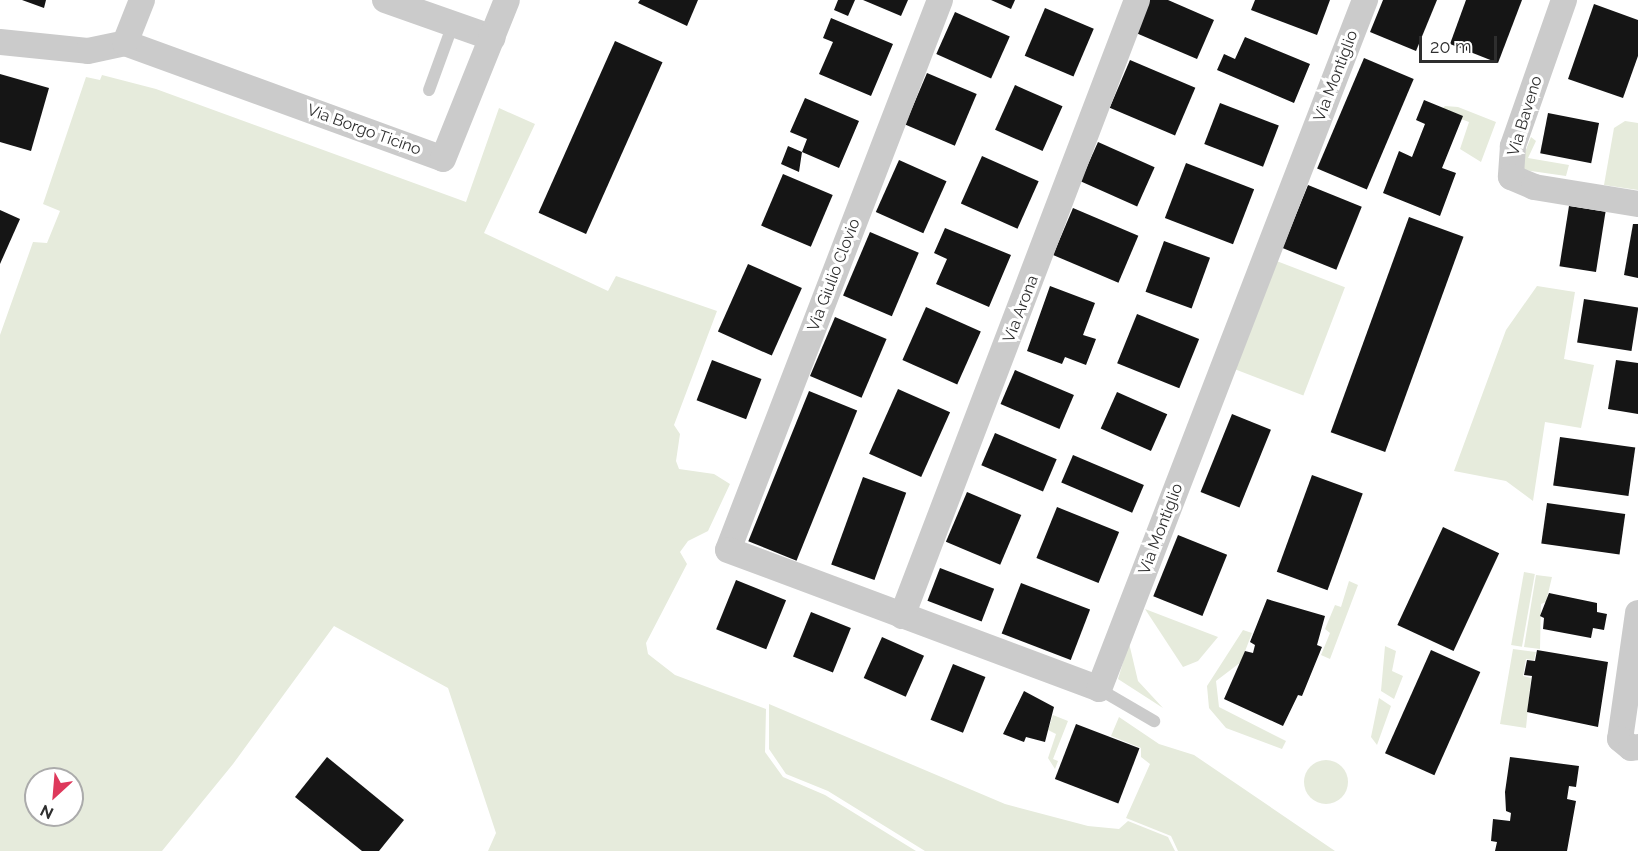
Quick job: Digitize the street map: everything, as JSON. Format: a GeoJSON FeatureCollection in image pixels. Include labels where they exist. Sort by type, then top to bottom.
{"type":"FeatureCollection","features":[{"type":"Feature","properties":{"kind":"street"},"geometry":{"type":"LineString","coordinates":[[0,42],[88,51],[125,43],[142,0]]}},
{"type":"Feature","properties":{"kind":"street"},"geometry":{"type":"LineString","coordinates":[[386,0],[493,38]]}},
{"type":"Feature","properties":{"kind":"street","name":"Via Borgo Ticino"},"geometry":{"type":"LineString","coordinates":[[125,43],[443,159],[507,0]]}},
{"type":"Feature","properties":{"kind":"street","name":"Via Giulio Clovio"},"geometry":{"type":"LineString","coordinates":[[902,616],[728,550],[940,0]]}},
{"type":"Feature","properties":{"kind":"street","name":"Via Arona"},"geometry":{"type":"LineString","coordinates":[[902,616],[1137,0]]}},
{"type":"Feature","properties":{"kind":"street","name":"Via Montiglio"},"geometry":{"type":"LineString","coordinates":[[1099,689],[1365,0]]}},
{"type":"Feature","properties":{"kind":"street","name":"Via Baveno"},"geometry":{"type":"LineString","coordinates":[[1564,0],[1512,146],[1511,177],[1534,187],[1638,204]]}},
{"type":"Feature","properties":{"kind":"street"},"geometry":{"type":"LineString","coordinates":[[1629,743],[1638,613]]}},
{"type":"Feature","properties":{"kind":"street"},"geometry":{"type":"LineString","coordinates":[[902,616],[1099,689]]}},
{"type":"Feature","properties":{"kind":"lane"},"geometry":{"type":"LineString","coordinates":[[429,90],[453,24]]}},
{"type":"Feature","properties":{"kind":"lane"},"geometry":{"type":"LineString","coordinates":[[1099,689],[1154,721]]}},
{"type":"Feature","properties":{"kind":"shaded area"},"geometry":{"type":"Polygon","coordinates":[[[102,75],[156,89],[466,202],[499,108],[535,124],[484,233],[608,291],[616,276],[717,311],[674,425],[680,434],[676,461],[679,469],[714,474],[730,484],[708,531],[688,541],[680,552],[687,564],[646,643],[648,654],[675,675],[766,709],[765,752],[783,777],[825,795],[916,851],[488,851],[496,833],[448,688],[334,626],[233,764],[162,851],[0,851],[0,335],[33,242],[47,243],[60,211],[43,204],[86,77],[100,80],[102,75]]]}},
{"type":"Feature","properties":{"kind":"shaded area"},"geometry":{"type":"Polygon","coordinates":[[[1445,106],[1458,107],[1496,122],[1481,162],[1460,149],[1469,122],[1440,111],[1445,106]]]}},
{"type":"Feature","properties":{"kind":"shaded area"},"geometry":{"type":"Polygon","coordinates":[[[1625,121],[1638,123],[1638,190],[1604,185],[1614,128],[1625,121]]]}},
{"type":"Feature","properties":{"kind":"shaded area"},"geometry":{"type":"Polygon","coordinates":[[[1531,137],[1536,141],[1528,158],[1569,165],[1566,176],[1524,170],[1520,164],[1531,137]]]}},
{"type":"Feature","properties":{"kind":"shaded area"},"geometry":{"type":"Polygon","coordinates":[[[1274,260],[1345,287],[1303,396],[1232,368],[1274,260]]]}},
{"type":"Feature","properties":{"kind":"shaded area"},"geometry":{"type":"Polygon","coordinates":[[[1537,286],[1575,292],[1564,359],[1594,365],[1581,428],[1545,422],[1533,501],[1506,481],[1454,471],[1506,330],[1537,286]]]}},
{"type":"Feature","properties":{"kind":"shaded area"},"geometry":{"type":"Polygon","coordinates":[[[1524,572],[1535,574],[1522,647],[1511,645],[1524,572]]]}},
{"type":"Feature","properties":{"kind":"shaded area"},"geometry":{"type":"Polygon","coordinates":[[[1536,575],[1552,577],[1546,602],[1541,604],[1540,649],[1524,647],[1536,575]]]}},
{"type":"Feature","properties":{"kind":"shaded area"},"geometry":{"type":"Polygon","coordinates":[[[1349,581],[1358,585],[1330,659],[1321,655],[1330,633],[1325,629],[1335,605],[1341,607],[1349,581]]]}},
{"type":"Feature","properties":{"kind":"shaded area"},"geometry":{"type":"Polygon","coordinates":[[[1145,609],[1218,637],[1198,661],[1183,667],[1145,609]]]}},
{"type":"Feature","properties":{"kind":"shaded area"},"geometry":{"type":"Polygon","coordinates":[[[1243,630],[1252,633],[1241,662],[1216,681],[1219,707],[1286,741],[1282,749],[1226,728],[1209,708],[1207,686],[1243,630]]]}},
{"type":"Feature","properties":{"kind":"shaded area"},"geometry":{"type":"Polygon","coordinates":[[[1129,643],[1138,681],[1163,708],[1118,679],[1129,643]]]}},
{"type":"Feature","properties":{"kind":"shaded area"},"geometry":{"type":"Polygon","coordinates":[[[1385,646],[1396,651],[1392,671],[1403,676],[1394,699],[1381,691],[1385,646]]]}},
{"type":"Feature","properties":{"kind":"shaded area"},"geometry":{"type":"Polygon","coordinates":[[[1513,649],[1536,652],[1534,660],[1526,659],[1523,676],[1531,678],[1526,728],[1500,724],[1513,649]]]}},
{"type":"Feature","properties":{"kind":"shaded area"},"geometry":{"type":"Polygon","coordinates":[[[1379,698],[1391,706],[1377,745],[1371,737],[1379,698]]]}},
{"type":"Feature","properties":{"kind":"shaded area"},"geometry":{"type":"Polygon","coordinates":[[[769,704],[1005,804],[1088,826],[1119,829],[1128,821],[1168,837],[1175,851],[925,851],[828,791],[786,774],[769,749],[769,704]]]}},
{"type":"Feature","properties":{"kind":"shaded area"},"geometry":{"type":"Polygon","coordinates":[[[1053,715],[1068,721],[1053,759],[1058,761],[1055,769],[1048,758],[1056,734],[1048,730],[1053,715]]]}},
{"type":"Feature","properties":{"kind":"shaded area"},"geometry":{"type":"Polygon","coordinates":[[[1119,717],[1159,744],[1194,755],[1335,851],[1178,851],[1171,836],[1126,818],[1150,764],[1141,757],[1141,748],[1111,736],[1119,717]]]}},
{"type":"Feature","properties":{"kind":"shaded area"},"geometry":{"type":"Polygon","coordinates":[[[1326,760],[1335,761],[1342,766],[1347,773],[1347,791],[1342,798],[1335,803],[1326,804],[1317,803],[1310,798],[1305,791],[1304,782],[1305,773],[1310,766],[1317,761],[1326,760]]]}},
{"type":"Feature","properties":{"kind":"building"},"geometry":{"type":"Polygon","coordinates":[[[22,0],[46,0],[44,8],[22,0]]]}},
{"type":"Feature","properties":{"kind":"building"},"geometry":{"type":"Polygon","coordinates":[[[640,0],[698,0],[687,26],[638,3],[640,0]]]}},
{"type":"Feature","properties":{"kind":"building"},"geometry":{"type":"Polygon","coordinates":[[[838,0],[855,0],[848,16],[834,10],[838,0]]]}},
{"type":"Feature","properties":{"kind":"building"},"geometry":{"type":"Polygon","coordinates":[[[863,0],[908,0],[901,16],[863,0]]]}},
{"type":"Feature","properties":{"kind":"building"},"geometry":{"type":"Polygon","coordinates":[[[991,0],[1015,0],[1011,9],[991,0]]]}},
{"type":"Feature","properties":{"kind":"building"},"geometry":{"type":"Polygon","coordinates":[[[1150,0],[1168,0],[1214,20],[1197,59],[1136,33],[1150,0]]]}},
{"type":"Feature","properties":{"kind":"building"},"geometry":{"type":"Polygon","coordinates":[[[1255,0],[1330,0],[1317,35],[1251,10],[1255,0]]]}},
{"type":"Feature","properties":{"kind":"building"},"geometry":{"type":"Polygon","coordinates":[[[1383,0],[1437,0],[1416,51],[1370,32],[1383,0]]]}},
{"type":"Feature","properties":{"kind":"building"},"geometry":{"type":"Polygon","coordinates":[[[1466,0],[1522,0],[1498,63],[1450,44],[1466,0]]]}},
{"type":"Feature","properties":{"kind":"building"},"geometry":{"type":"Polygon","coordinates":[[[1594,4],[1638,20],[1638,56],[1623,98],[1568,79],[1594,4]]]}},
{"type":"Feature","properties":{"kind":"building"},"geometry":{"type":"Polygon","coordinates":[[[1045,8],[1094,29],[1073,77],[1025,56],[1045,8]]]}},
{"type":"Feature","properties":{"kind":"building"},"geometry":{"type":"Polygon","coordinates":[[[955,12],[1010,36],[991,78],[936,54],[955,12]]]}},
{"type":"Feature","properties":{"kind":"building"},"geometry":{"type":"Polygon","coordinates":[[[831,18],[893,44],[871,96],[819,74],[833,42],[823,38],[831,18]]]}},
{"type":"Feature","properties":{"kind":"building"},"geometry":{"type":"Polygon","coordinates":[[[1245,37],[1310,64],[1294,103],[1217,70],[1224,54],[1235,59],[1245,37]]]}},
{"type":"Feature","properties":{"kind":"building"},"geometry":{"type":"Polygon","coordinates":[[[615,41],[663,62],[586,234],[539,213],[615,41]]]}},
{"type":"Feature","properties":{"kind":"building"},"geometry":{"type":"Polygon","coordinates":[[[1364,58],[1414,79],[1367,190],[1317,168],[1364,58]]]}},
{"type":"Feature","properties":{"kind":"building"},"geometry":{"type":"Polygon","coordinates":[[[1130,60],[1195,88],[1175,136],[1110,108],[1130,60]]]}},
{"type":"Feature","properties":{"kind":"building"},"geometry":{"type":"Polygon","coordinates":[[[927,73],[977,94],[955,146],[905,125],[927,73]]]}},
{"type":"Feature","properties":{"kind":"building"},"geometry":{"type":"Polygon","coordinates":[[[0,74],[49,88],[31,151],[0,142],[0,74]]]}},
{"type":"Feature","properties":{"kind":"building"},"geometry":{"type":"Polygon","coordinates":[[[1015,85],[1063,106],[1043,151],[995,130],[1015,85]]]}},
{"type":"Feature","properties":{"kind":"building"},"geometry":{"type":"Polygon","coordinates":[[[805,98],[859,121],[839,168],[802,152],[807,139],[790,132],[805,98]]]}},
{"type":"Feature","properties":{"kind":"building"},"geometry":{"type":"Polygon","coordinates":[[[1424,100],[1463,116],[1442,168],[1456,173],[1440,216],[1383,193],[1399,151],[1412,157],[1425,124],[1416,120],[1424,100]]]}},
{"type":"Feature","properties":{"kind":"building"},"geometry":{"type":"Polygon","coordinates":[[[1220,103],[1279,126],[1263,167],[1204,144],[1220,103]]]}},
{"type":"Feature","properties":{"kind":"building"},"geometry":{"type":"Polygon","coordinates":[[[1548,113],[1599,123],[1591,163],[1540,153],[1548,113]]]}},
{"type":"Feature","properties":{"kind":"building"},"geometry":{"type":"Polygon","coordinates":[[[1098,142],[1155,167],[1137,207],[1081,181],[1098,142]]]}},
{"type":"Feature","properties":{"kind":"building"},"geometry":{"type":"Polygon","coordinates":[[[788,146],[802,152],[799,172],[781,164],[788,146]]]}},
{"type":"Feature","properties":{"kind":"building"},"geometry":{"type":"Polygon","coordinates":[[[982,156],[1039,181],[1017,229],[961,204],[982,156]]]}},
{"type":"Feature","properties":{"kind":"building"},"geometry":{"type":"Polygon","coordinates":[[[899,160],[947,181],[923,233],[876,212],[899,160]]]}},
{"type":"Feature","properties":{"kind":"building"},"geometry":{"type":"Polygon","coordinates":[[[1186,163],[1254,189],[1233,244],[1165,218],[1186,163]]]}},
{"type":"Feature","properties":{"kind":"building"},"geometry":{"type":"Polygon","coordinates":[[[783,174],[833,195],[811,247],[761,226],[783,174]]]}},
{"type":"Feature","properties":{"kind":"building"},"geometry":{"type":"Polygon","coordinates":[[[1308,185],[1362,207],[1336,270],[1283,248],[1308,185]]]}},
{"type":"Feature","properties":{"kind":"building"},"geometry":{"type":"Polygon","coordinates":[[[1569,206],[1606,212],[1596,272],[1559,266],[1569,206]]]}},
{"type":"Feature","properties":{"kind":"building"},"geometry":{"type":"Polygon","coordinates":[[[1073,208],[1138,236],[1118,283],[1053,255],[1073,208]]]}},
{"type":"Feature","properties":{"kind":"building"},"geometry":{"type":"Polygon","coordinates":[[[0,210],[20,219],[0,264],[0,210]]]}},
{"type":"Feature","properties":{"kind":"building"},"geometry":{"type":"Polygon","coordinates":[[[1409,217],[1464,237],[1385,452],[1331,432],[1409,217]]]}},
{"type":"Feature","properties":{"kind":"building"},"geometry":{"type":"Polygon","coordinates":[[[1633,224],[1638,224],[1638,278],[1624,275],[1633,224]]]}},
{"type":"Feature","properties":{"kind":"building"},"geometry":{"type":"Polygon","coordinates":[[[945,228],[1011,255],[989,307],[936,284],[947,259],[934,253],[945,228]]]}},
{"type":"Feature","properties":{"kind":"building"},"geometry":{"type":"Polygon","coordinates":[[[870,232],[919,253],[892,316],[843,296],[870,232]]]}},
{"type":"Feature","properties":{"kind":"building"},"geometry":{"type":"Polygon","coordinates":[[[1164,241],[1210,258],[1192,309],[1146,292],[1164,241]]]}},
{"type":"Feature","properties":{"kind":"building"},"geometry":{"type":"Polygon","coordinates":[[[748,264],[802,288],[772,356],[718,332],[748,264]]]}},
{"type":"Feature","properties":{"kind":"building"},"geometry":{"type":"Polygon","coordinates":[[[1050,286],[1095,303],[1083,335],[1096,339],[1086,365],[1065,357],[1062,364],[1027,351],[1050,286]]]}},
{"type":"Feature","properties":{"kind":"building"},"geometry":{"type":"Polygon","coordinates":[[[1584,299],[1638,308],[1631,351],[1577,342],[1584,299]]]}},
{"type":"Feature","properties":{"kind":"building"},"geometry":{"type":"Polygon","coordinates":[[[926,307],[981,331],[957,384],[902,360],[926,307]]]}},
{"type":"Feature","properties":{"kind":"building"},"geometry":{"type":"Polygon","coordinates":[[[1137,314],[1199,339],[1179,388],[1117,363],[1137,314]]]}},
{"type":"Feature","properties":{"kind":"building"},"geometry":{"type":"Polygon","coordinates":[[[835,317],[887,339],[862,398],[810,376],[835,317]]]}},
{"type":"Feature","properties":{"kind":"building"},"geometry":{"type":"Polygon","coordinates":[[[712,360],[761,379],[746,419],[697,400],[712,360]]]}},
{"type":"Feature","properties":{"kind":"building"},"geometry":{"type":"Polygon","coordinates":[[[1616,360],[1638,363],[1638,414],[1608,409],[1616,360]]]}},
{"type":"Feature","properties":{"kind":"building"},"geometry":{"type":"Polygon","coordinates":[[[1015,370],[1074,395],[1059,429],[1001,404],[1015,370]]]}},
{"type":"Feature","properties":{"kind":"building"},"geometry":{"type":"Polygon","coordinates":[[[898,389],[950,412],[921,477],[869,454],[898,389]]]}},
{"type":"Feature","properties":{"kind":"building"},"geometry":{"type":"Polygon","coordinates":[[[809,391],[857,410],[797,561],[748,541],[809,391]]]}},
{"type":"Feature","properties":{"kind":"building"},"geometry":{"type":"Polygon","coordinates":[[[1117,392],[1167,414],[1151,451],[1101,429],[1117,392]]]}},
{"type":"Feature","properties":{"kind":"building"},"geometry":{"type":"Polygon","coordinates":[[[1232,414],[1271,430],[1239,508],[1201,492],[1232,414]]]}},
{"type":"Feature","properties":{"kind":"building"},"geometry":{"type":"Polygon","coordinates":[[[995,433],[1057,459],[1043,491],[981,465],[995,433]]]}},
{"type":"Feature","properties":{"kind":"building"},"geometry":{"type":"Polygon","coordinates":[[[1560,437],[1635,448],[1628,496],[1553,486],[1560,437]]]}},
{"type":"Feature","properties":{"kind":"building"},"geometry":{"type":"Polygon","coordinates":[[[1073,455],[1144,485],[1132,513],[1061,483],[1073,455]]]}},
{"type":"Feature","properties":{"kind":"building"},"geometry":{"type":"Polygon","coordinates":[[[1312,475],[1363,493],[1328,590],[1277,572],[1312,475]]]}},
{"type":"Feature","properties":{"kind":"building"},"geometry":{"type":"Polygon","coordinates":[[[863,477],[906,493],[874,580],[831,564],[863,477]]]}},
{"type":"Feature","properties":{"kind":"building"},"geometry":{"type":"Polygon","coordinates":[[[967,492],[1021,515],[1000,565],[946,542],[967,492]]]}},
{"type":"Feature","properties":{"kind":"building"},"geometry":{"type":"Polygon","coordinates":[[[1547,503],[1625,514],[1620,555],[1541,544],[1547,503]]]}},
{"type":"Feature","properties":{"kind":"building"},"geometry":{"type":"Polygon","coordinates":[[[1057,507],[1119,532],[1099,583],[1036,558],[1057,507]]]}},
{"type":"Feature","properties":{"kind":"building"},"geometry":{"type":"Polygon","coordinates":[[[1443,527],[1499,553],[1454,651],[1397,625],[1443,527]]]}},
{"type":"Feature","properties":{"kind":"building"},"geometry":{"type":"Polygon","coordinates":[[[1178,535],[1227,555],[1202,616],[1153,596],[1178,535]]]}},
{"type":"Feature","properties":{"kind":"building"},"geometry":{"type":"Polygon","coordinates":[[[940,568],[994,589],[982,621],[927,601],[940,568]]]}},
{"type":"Feature","properties":{"kind":"building"},"geometry":{"type":"Polygon","coordinates":[[[736,580],[786,600],[766,649],[716,629],[736,580]]]}},
{"type":"Feature","properties":{"kind":"building"},"geometry":{"type":"Polygon","coordinates":[[[1021,583],[1090,610],[1071,660],[1002,633],[1021,583]]]}},
{"type":"Feature","properties":{"kind":"building"},"geometry":{"type":"Polygon","coordinates":[[[1549,593],[1597,603],[1597,612],[1607,614],[1604,630],[1593,628],[1591,638],[1543,629],[1544,618],[1540,616],[1549,593]]]}},
{"type":"Feature","properties":{"kind":"building"},"geometry":{"type":"Polygon","coordinates":[[[1267,599],[1325,616],[1317,645],[1322,647],[1302,696],[1298,695],[1283,726],[1224,699],[1245,651],[1253,653],[1255,645],[1250,642],[1267,599]]]}},
{"type":"Feature","properties":{"kind":"building"},"geometry":{"type":"Polygon","coordinates":[[[811,612],[851,628],[833,673],[793,657],[811,612]]]}},
{"type":"Feature","properties":{"kind":"building"},"geometry":{"type":"Polygon","coordinates":[[[882,637],[924,656],[906,697],[864,678],[882,637]]]}},
{"type":"Feature","properties":{"kind":"building"},"geometry":{"type":"Polygon","coordinates":[[[1431,650],[1480,672],[1434,775],[1385,753],[1431,650]]]}},
{"type":"Feature","properties":{"kind":"building"},"geometry":{"type":"Polygon","coordinates":[[[1537,650],[1608,662],[1598,727],[1527,712],[1532,676],[1524,675],[1527,660],[1535,661],[1537,650]]]}},
{"type":"Feature","properties":{"kind":"building"},"geometry":{"type":"Polygon","coordinates":[[[953,664],[985,677],[963,733],[931,720],[953,664]]]}},
{"type":"Feature","properties":{"kind":"building"},"geometry":{"type":"Polygon","coordinates":[[[1024,691],[1054,707],[1045,742],[1026,737],[1024,742],[1003,734],[1024,691]]]}},
{"type":"Feature","properties":{"kind":"building"},"geometry":{"type":"Polygon","coordinates":[[[1076,724],[1139,748],[1118,803],[1055,779],[1076,724]]]}},
{"type":"Feature","properties":{"kind":"building"},"geometry":{"type":"Polygon","coordinates":[[[327,757],[404,820],[379,851],[362,851],[295,797],[327,757]]]}},
{"type":"Feature","properties":{"kind":"building"},"geometry":{"type":"Polygon","coordinates":[[[1510,757],[1579,766],[1576,787],[1569,786],[1567,799],[1576,801],[1567,851],[1495,851],[1497,842],[1491,841],[1493,819],[1510,821],[1511,813],[1506,811],[1505,792],[1510,757]]]}}]}
